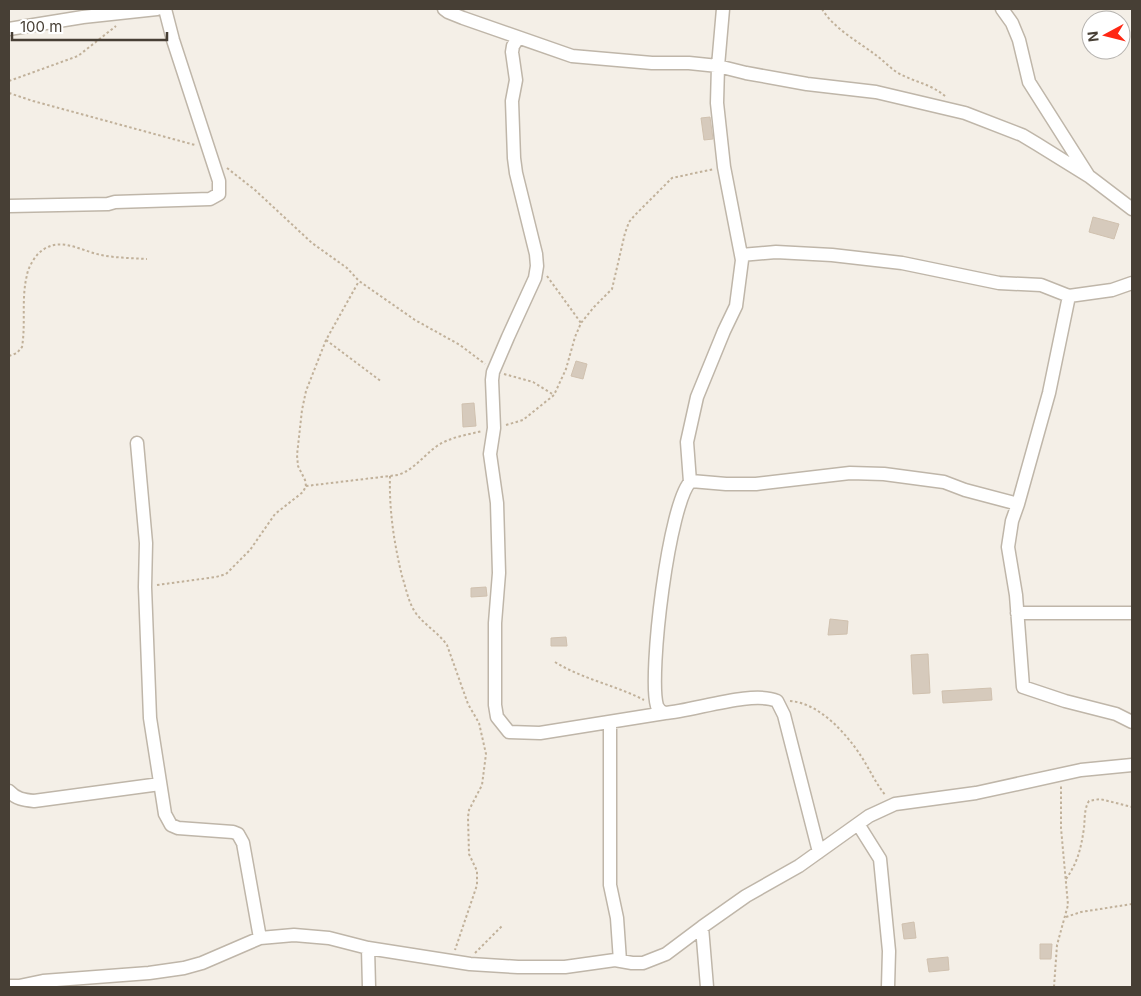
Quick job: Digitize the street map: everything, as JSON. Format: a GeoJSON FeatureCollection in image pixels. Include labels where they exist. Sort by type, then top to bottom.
{"type":"FeatureCollection","features":[{"type":"Feature","properties":{"kind":"street"},"geometry":{"type":"LineString","coordinates":[[9,29],[157,9]]}},
{"type":"Feature","properties":{"kind":"street"},"geometry":{"type":"LineString","coordinates":[[9,206],[210,199],[219,194],[219,181],[172,40],[165,9]]}},
{"type":"Feature","properties":{"kind":"street"},"geometry":{"type":"LineString","coordinates":[[444,9],[462,18],[572,56],[652,63],[689,63],[718,66],[807,84],[876,92],[965,113],[1022,135],[1090,177],[1132,209]]}},
{"type":"Feature","properties":{"kind":"street"},"geometry":{"type":"LineString","coordinates":[[662,710],[656,687],[659,607],[673,531],[684,494],[690,482],[687,442],[697,397],[736,306],[742,260],[724,167],[718,103],[718,66],[722,9]]}},
{"type":"Feature","properties":{"kind":"street"},"geometry":{"type":"LineString","coordinates":[[1002,9],[1012,23],[1019,40],[1029,82],[1090,177]]}},
{"type":"Feature","properties":{"kind":"street"},"geometry":{"type":"LineString","coordinates":[[518,38],[512,52],[516,80],[512,101],[514,158],[537,260],[535,278],[493,372],[494,428],[490,454],[498,503],[499,573],[495,623],[495,705],[497,717],[509,732],[540,733],[610,722],[662,710],[752,698],[775,700],[784,715],[819,852]]}},
{"type":"Feature","properties":{"kind":"street"},"geometry":{"type":"LineString","coordinates":[[741,256],[776,252],[832,255],[902,264],[999,282],[1041,285],[1069,296],[1112,290],[1132,283]]}},
{"type":"Feature","properties":{"kind":"street"},"geometry":{"type":"LineString","coordinates":[[1069,296],[1049,394],[1012,521],[1008,547],[1017,613],[1023,687],[1065,702],[1116,714],[1132,722]]}},
{"type":"Feature","properties":{"kind":"street"},"geometry":{"type":"LineString","coordinates":[[136,443],[146,543],[145,587],[150,718],[166,814],[172,825],[178,828],[238,834],[241,839],[260,938]]}},
{"type":"Feature","properties":{"kind":"street"},"geometry":{"type":"LineString","coordinates":[[690,482],[756,484],[850,473],[876,474],[944,482],[964,490],[1018,504]]}},
{"type":"Feature","properties":{"kind":"street"},"geometry":{"type":"LineString","coordinates":[[1017,613],[1132,613]]}},
{"type":"Feature","properties":{"kind":"street"},"geometry":{"type":"LineString","coordinates":[[610,722],[610,885],[617,918],[620,961]]}},
{"type":"Feature","properties":{"kind":"street"},"geometry":{"type":"LineString","coordinates":[[9,986],[184,968],[202,963],[260,938],[294,935],[314,936],[368,948],[470,964],[518,967],[565,966],[620,961],[632,964],[643,963],[656,959],[674,948],[746,896],[800,866],[869,816],[895,804],[976,793],[1062,773],[1132,765]]}},
{"type":"Feature","properties":{"kind":"street"},"geometry":{"type":"LineString","coordinates":[[9,791],[14,796],[23,800],[34,801],[160,784]]}},
{"type":"Feature","properties":{"kind":"street"},"geometry":{"type":"LineString","coordinates":[[858,824],[880,859],[888,951],[888,987]]}},
{"type":"Feature","properties":{"kind":"street"},"geometry":{"type":"LineString","coordinates":[[702,927],[707,987]]}},
{"type":"Feature","properties":{"kind":"street"},"geometry":{"type":"LineString","coordinates":[[368,948],[369,987]]}},
{"type":"Feature","properties":{"kind":"path"},"geometry":{"type":"LineString","coordinates":[[822,9],[827,17],[837,26],[897,72],[928,85],[948,98]]}},
{"type":"Feature","properties":{"kind":"path"},"geometry":{"type":"LineString","coordinates":[[9,81],[82,54],[108,34],[131,12]]}},
{"type":"Feature","properties":{"kind":"path"},"geometry":{"type":"LineString","coordinates":[[9,93],[156,136],[190,143],[209,153],[255,190],[312,243],[347,268],[359,281],[415,320],[460,345],[493,372],[533,382],[554,395]]}},
{"type":"Feature","properties":{"kind":"path"},"geometry":{"type":"LineString","coordinates":[[306,486],[402,473],[412,468],[444,442],[523,420],[554,395],[566,369],[581,322],[612,289],[625,233],[635,215],[672,178],[724,167]]}},
{"type":"Feature","properties":{"kind":"path"},"geometry":{"type":"LineString","coordinates":[[9,356],[18,354],[22,347],[23,298],[26,275],[35,258],[44,248],[51,245],[65,244],[105,256],[147,259]]}},
{"type":"Feature","properties":{"kind":"path"},"geometry":{"type":"LineString","coordinates":[[537,260],[565,303],[581,322]]}},
{"type":"Feature","properties":{"kind":"path"},"geometry":{"type":"LineString","coordinates":[[145,587],[212,578],[226,574],[250,550],[272,517],[303,492],[306,486],[304,476],[297,461],[302,410],[312,372],[326,340],[359,281]]}},
{"type":"Feature","properties":{"kind":"path"},"geometry":{"type":"LineString","coordinates":[[326,340],[382,382]]}},
{"type":"Feature","properties":{"kind":"path"},"geometry":{"type":"LineString","coordinates":[[390,476],[394,537],[407,596],[416,614],[443,638],[447,645],[464,694],[479,724],[485,745],[486,763],[482,785],[469,810],[468,817],[469,854],[477,871],[477,885],[452,960]]}},
{"type":"Feature","properties":{"kind":"path"},"geometry":{"type":"LineString","coordinates":[[555,662],[564,668],[624,690],[662,710]]}},
{"type":"Feature","properties":{"kind":"path"},"geometry":{"type":"LineString","coordinates":[[775,700],[804,703],[830,720],[860,754],[879,787],[895,804]]}},
{"type":"Feature","properties":{"kind":"path"},"geometry":{"type":"LineString","coordinates":[[1054,987],[1057,945],[1066,917],[1068,902],[1060,812],[1062,773]]}},
{"type":"Feature","properties":{"kind":"path"},"geometry":{"type":"LineString","coordinates":[[1066,879],[1077,862],[1089,801],[1096,799],[1106,800],[1132,807]]}},
{"type":"Feature","properties":{"kind":"path"},"geometry":{"type":"LineString","coordinates":[[1066,917],[1081,912],[1132,904]]}},
{"type":"Feature","properties":{"kind":"path"},"geometry":{"type":"LineString","coordinates":[[470,964],[477,950],[503,924]]}},
{"type":"Feature","properties":{"kind":"building"},"geometry":{"type":"Polygon","coordinates":[[[710,117],[713,139],[704,140],[701,118],[710,117]]]}},
{"type":"Feature","properties":{"kind":"building"},"geometry":{"type":"Polygon","coordinates":[[[1093,217],[1119,224],[1114,239],[1089,232],[1093,217]]]}},
{"type":"Feature","properties":{"kind":"building"},"geometry":{"type":"Polygon","coordinates":[[[576,361],[587,364],[583,379],[571,376],[576,361]]]}},
{"type":"Feature","properties":{"kind":"building"},"geometry":{"type":"Polygon","coordinates":[[[474,403],[476,426],[463,427],[462,404],[474,403]]]}},
{"type":"Feature","properties":{"kind":"building"},"geometry":{"type":"Polygon","coordinates":[[[486,587],[487,596],[471,597],[471,588],[486,587]]]}},
{"type":"Feature","properties":{"kind":"building"},"geometry":{"type":"Polygon","coordinates":[[[830,619],[848,621],[847,634],[828,635],[830,619]]]}},
{"type":"Feature","properties":{"kind":"building"},"geometry":{"type":"Polygon","coordinates":[[[566,637],[567,646],[551,646],[551,638],[566,637]]]}},
{"type":"Feature","properties":{"kind":"building"},"geometry":{"type":"Polygon","coordinates":[[[928,654],[930,693],[913,694],[911,655],[928,654]]]}},
{"type":"Feature","properties":{"kind":"building"},"geometry":{"type":"Polygon","coordinates":[[[991,688],[992,700],[943,703],[942,691],[991,688]]]}},
{"type":"Feature","properties":{"kind":"building"},"geometry":{"type":"Polygon","coordinates":[[[914,922],[916,938],[904,939],[902,924],[914,922]]]}},
{"type":"Feature","properties":{"kind":"building"},"geometry":{"type":"Polygon","coordinates":[[[1040,944],[1052,944],[1051,959],[1040,959],[1040,944]]]}},
{"type":"Feature","properties":{"kind":"building"},"geometry":{"type":"Polygon","coordinates":[[[948,957],[949,970],[929,972],[927,959],[948,957]]]}}]}
